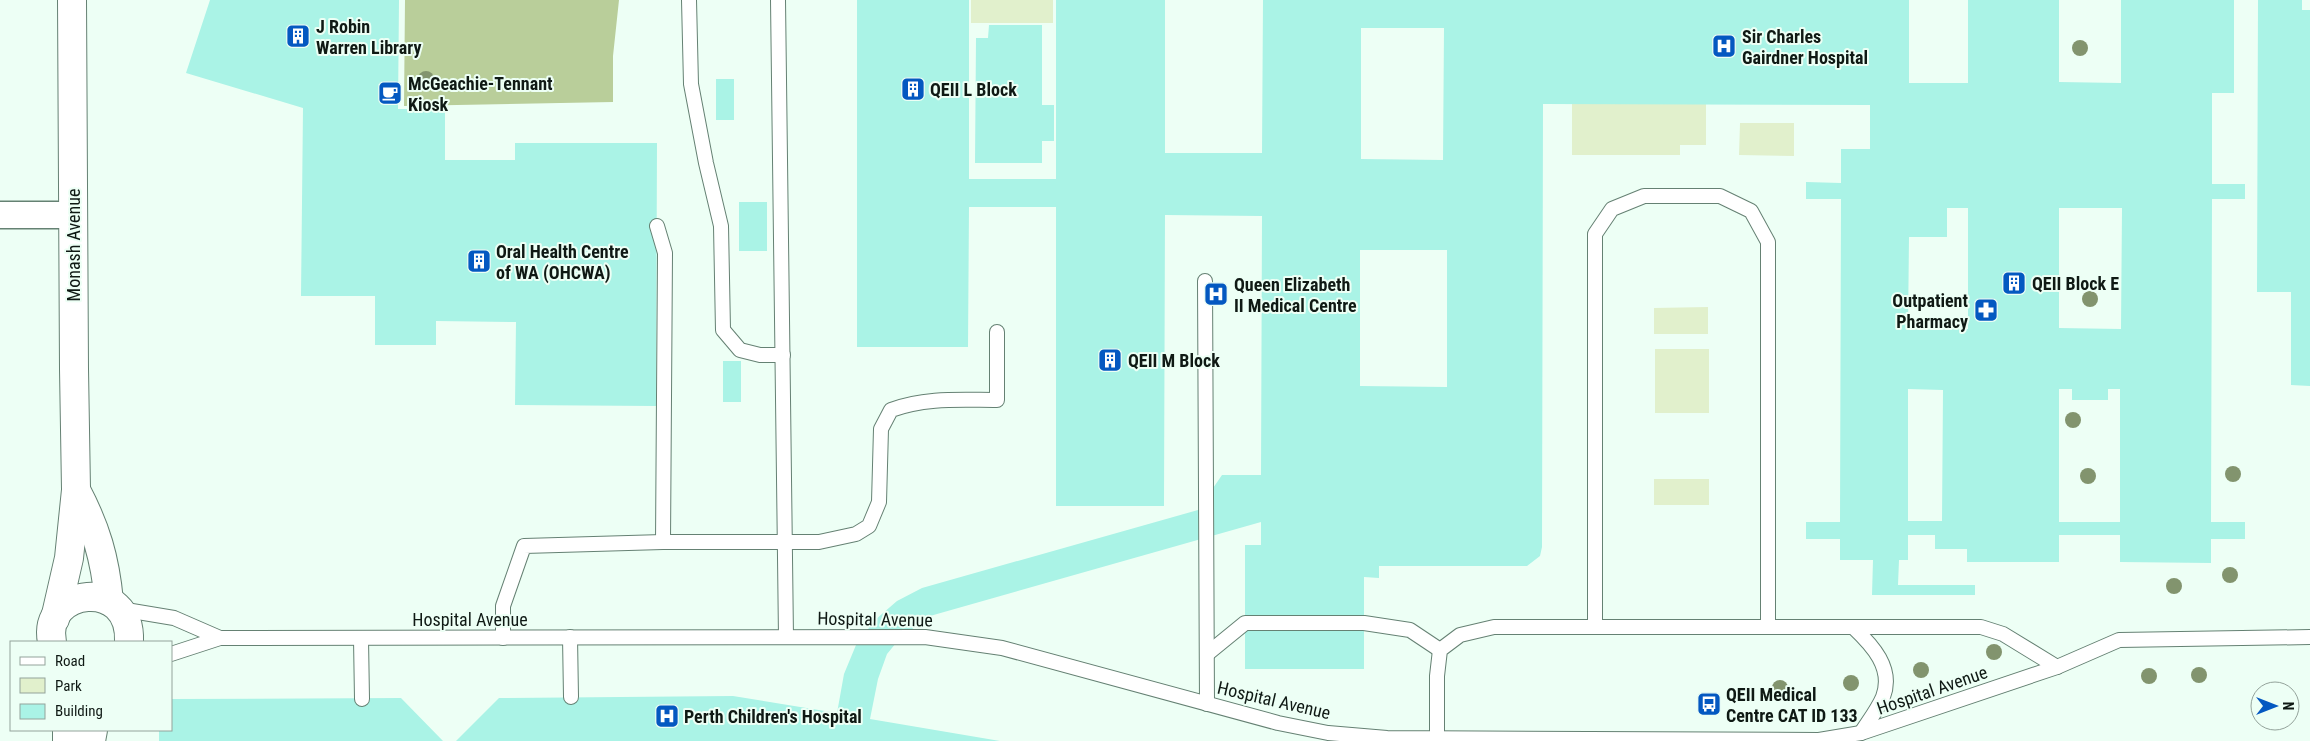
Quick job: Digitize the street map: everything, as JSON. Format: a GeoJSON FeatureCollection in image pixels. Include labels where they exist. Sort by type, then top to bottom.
{"type":"FeatureCollection","features":[{"type":"Feature","properties":{"kind":"main road","name":"Monash Avenue"},"geometry":{"type":"LineString","coordinates":[[53,630],[69,558],[76,490],[72,214],[72,0]]}},
{"type":"Feature","properties":{"kind":"main road","name":"Monash Avenue"},"geometry":{"type":"LineString","coordinates":[[76,490],[93,524],[114,605],[126,619],[129,641]]}},
{"type":"Feature","properties":{"kind":"main road"},"geometry":{"type":"LineString","coordinates":[[53,630],[62,608],[72,600],[84,596],[97,596],[114,605]]}},
{"type":"Feature","properties":{"kind":"street"},"geometry":{"type":"LineString","coordinates":[[0,215],[72,214]]}},
{"type":"Feature","properties":{"kind":"lane"},"geometry":{"type":"LineString","coordinates":[[689,0],[691,84],[706,163],[721,226],[723,330],[740,350],[760,355],[784,355]]}},
{"type":"Feature","properties":{"kind":"lane"},"geometry":{"type":"LineString","coordinates":[[778,0],[784,355],[786,637]]}},
{"type":"Feature","properties":{"kind":"lane"},"geometry":{"type":"LineString","coordinates":[[1595,627],[1595,234],[1612,209],[1644,196],[1720,196],[1751,211],[1768,242],[1768,627]]}},
{"type":"Feature","properties":{"kind":"lane"},"geometry":{"type":"LineString","coordinates":[[657,226],[665,253],[663,542]]}},
{"type":"Feature","properties":{"kind":"lane"},"geometry":{"type":"LineString","coordinates":[[1205,281],[1206,704]]}},
{"type":"Feature","properties":{"kind":"lane"},"geometry":{"type":"LineString","coordinates":[[503,638],[504,606],[524,546],[663,542],[819,542],[856,534],[869,526],[879,502],[881,429],[891,410],[906,404],[925,401],[997,400],[997,332]]}},
{"type":"Feature","properties":{"kind":"lane","name":"Hospital Avenue"},"geometry":{"type":"LineString","coordinates":[[114,605],[174,618],[220,638]]}},
{"type":"Feature","properties":{"kind":"lane"},"geometry":{"type":"LineString","coordinates":[[1207,654],[1245,623],[1364,623],[1410,630],[1440,650]]}},
{"type":"Feature","properties":{"kind":"lane"},"geometry":{"type":"LineString","coordinates":[[1437,738],[1437,676],[1440,650],[1460,635],[1494,627],[1981,627],[2003,634],[2056,667]]}},
{"type":"Feature","properties":{"kind":"lane"},"geometry":{"type":"LineString","coordinates":[[1853,627],[1873,646],[1886,675],[1883,696],[1861,734]]}},
{"type":"Feature","properties":{"kind":"lane"},"geometry":{"type":"LineString","coordinates":[[570,637],[571,697]]}},
{"type":"Feature","properties":{"kind":"lane","name":"Hospital Avenue"},"geometry":{"type":"LineString","coordinates":[[172,654],[220,638],[925,637],[1002,648],[1278,723],[1328,734],[1387,738],[1819,740],[1861,734],[2056,667],[2119,640],[2310,637]]}},
{"type":"Feature","properties":{"kind":"lane"},"geometry":{"type":"LineString","coordinates":[[361,639],[362,698]]}},
{"type":"Feature","properties":{"kind":"green space"},"geometry":{"type":"Polygon","coordinates":[[[405,0],[619,0],[613,56],[613,102],[404,106],[405,0]]]}},
{"type":"Feature","properties":{"kind":"green space"},"geometry":{"type":"Polygon","coordinates":[[[971,0],[1053,0],[1053,23],[971,23],[971,0]]]}},
{"type":"Feature","properties":{"kind":"green space"},"geometry":{"type":"Polygon","coordinates":[[[1572,104],[1706,104],[1706,145],[1680,145],[1680,155],[1572,155],[1572,104]]]}},
{"type":"Feature","properties":{"kind":"green space"},"geometry":{"type":"Polygon","coordinates":[[[1740,123],[1794,123],[1794,156],[1739,155],[1740,123]]]}},
{"type":"Feature","properties":{"kind":"green space"},"geometry":{"type":"Polygon","coordinates":[[[1708,307],[1708,334],[1654,334],[1654,308],[1708,307]]]}},
{"type":"Feature","properties":{"kind":"green space"},"geometry":{"type":"Polygon","coordinates":[[[1655,349],[1709,349],[1709,413],[1655,413],[1655,349]]]}},
{"type":"Feature","properties":{"kind":"green space"},"geometry":{"type":"Polygon","coordinates":[[[1654,479],[1709,479],[1709,505],[1654,505],[1654,479]]]}},
{"type":"Feature","properties":{"kind":"building","name":"Oral Health Centre of WA (OHCWA)"},"geometry":{"type":"Polygon","coordinates":[[[210,0],[399,0],[398,109],[445,109],[445,160],[515,160],[515,143],[657,143],[656,406],[515,405],[516,322],[436,321],[436,345],[375,345],[375,296],[301,296],[303,108],[186,73],[210,0]]]}},
{"type":"Feature","properties":{"kind":"building"},"geometry":{"type":"Polygon","coordinates":[[[857,0],[969,0],[969,179],[1056,179],[1056,0],[1165,0],[1165,153],[1262,153],[1263,0],[1909,0],[1909,83],[1968,83],[1968,0],[2059,0],[2059,82],[2121,83],[2121,0],[2234,0],[2234,93],[2212,93],[2212,184],[2245,184],[2245,199],[2212,199],[2211,522],[2245,522],[2245,539],[2211,539],[2211,563],[2120,562],[2120,535],[2059,535],[2059,562],[1967,562],[1967,549],[1935,549],[1935,535],[1908,535],[1908,560],[1899,560],[1898,585],[1975,585],[1975,595],[1872,595],[1873,560],[1840,560],[1840,539],[1806,539],[1806,522],[1840,522],[1841,199],[1806,199],[1806,182],[1841,183],[1841,149],[1870,149],[1870,105],[1543,104],[1542,547],[1540,556],[1527,566],[1379,566],[1379,578],[1364,577],[1364,669],[1245,669],[1245,545],[1261,545],[1261,522],[930,616],[901,637],[887,654],[878,679],[870,719],[1000,741],[456,741],[499,698],[733,696],[837,713],[844,674],[856,645],[875,620],[897,601],[922,588],[1198,510],[1222,475],[1261,475],[1262,216],[1165,215],[1164,506],[1056,506],[1056,207],[969,207],[968,347],[857,347],[857,0]],[[1361,28],[1361,159],[1443,160],[1444,28],[1361,28]],[[1947,208],[1947,237],[1909,237],[1908,329],[1968,329],[1968,208],[1947,208]],[[2059,208],[2059,328],[2121,329],[2122,208],[2059,208]],[[1360,250],[1360,386],[1447,387],[1447,250],[1360,250]],[[1908,389],[1908,521],[1942,521],[1943,390],[1908,389]],[[2059,389],[2059,522],[2120,522],[2120,389],[2108,389],[2108,400],[2072,400],[2072,389],[2059,389]]]}},
{"type":"Feature","properties":{"kind":"building"},"geometry":{"type":"Polygon","coordinates":[[[2258,0],[2302,0],[2302,10],[2310,10],[2310,386],[2291,385],[2291,292],[2257,292],[2258,0]]]}},
{"type":"Feature","properties":{"kind":"building"},"geometry":{"type":"Polygon","coordinates":[[[989,25],[1042,25],[1042,105],[1054,105],[1054,141],[1042,141],[1042,163],[975,163],[976,38],[988,38],[989,25]]]}},
{"type":"Feature","properties":{"kind":"building"},"geometry":{"type":"Polygon","coordinates":[[[716,79],[734,79],[734,120],[716,120],[716,79]]]}},
{"type":"Feature","properties":{"kind":"building"},"geometry":{"type":"Polygon","coordinates":[[[739,202],[767,202],[767,251],[739,251],[739,202]]]}},
{"type":"Feature","properties":{"kind":"building"},"geometry":{"type":"Polygon","coordinates":[[[723,361],[741,361],[741,402],[723,402],[723,361]]]}},
{"type":"Feature","properties":{"kind":"building"},"geometry":{"type":"Polygon","coordinates":[[[401,698],[443,741],[159,741],[159,731],[172,731],[172,699],[401,698]]]}},
{"type":"Feature","properties":{"kind":"place","name":"J Robin Warren Library"},"geometry":{"type":"Point","coordinates":[298,36]}},
{"type":"Feature","properties":{"kind":"place","name":"Sir Charles Gairdner Hospital"},"geometry":{"type":"Point","coordinates":[1724,46]}},
{"type":"Feature","properties":{"kind":"place","name":"QEII L Block"},"geometry":{"type":"Point","coordinates":[913,89]}},
{"type":"Feature","properties":{"kind":"place","name":"McGeachie-Tennant Kiosk"},"geometry":{"type":"Point","coordinates":[390,93]}},
{"type":"Feature","properties":{"kind":"place","name":"Oral Health Centre of WA (OHCWA)"},"geometry":{"type":"Point","coordinates":[479,261]}},
{"type":"Feature","properties":{"kind":"place","name":"QEII Block E"},"geometry":{"type":"Point","coordinates":[2014,283]}},
{"type":"Feature","properties":{"kind":"place","name":"Queen Elizabeth II Medical Centre"},"geometry":{"type":"Point","coordinates":[1216,294]}},
{"type":"Feature","properties":{"kind":"place","name":"Outpatient Pharmacy"},"geometry":{"type":"Point","coordinates":[1986,310]}},
{"type":"Feature","properties":{"kind":"place","name":"QEII M Block"},"geometry":{"type":"Point","coordinates":[1110,360]}},
{"type":"Feature","properties":{"kind":"place","name":"QEII Medical Centre CAT ID 133"},"geometry":{"type":"Point","coordinates":[1709,704]}},
{"type":"Feature","properties":{"kind":"place","name":"Perth Children's Hospital"},"geometry":{"type":"Point","coordinates":[667,716]}}]}
